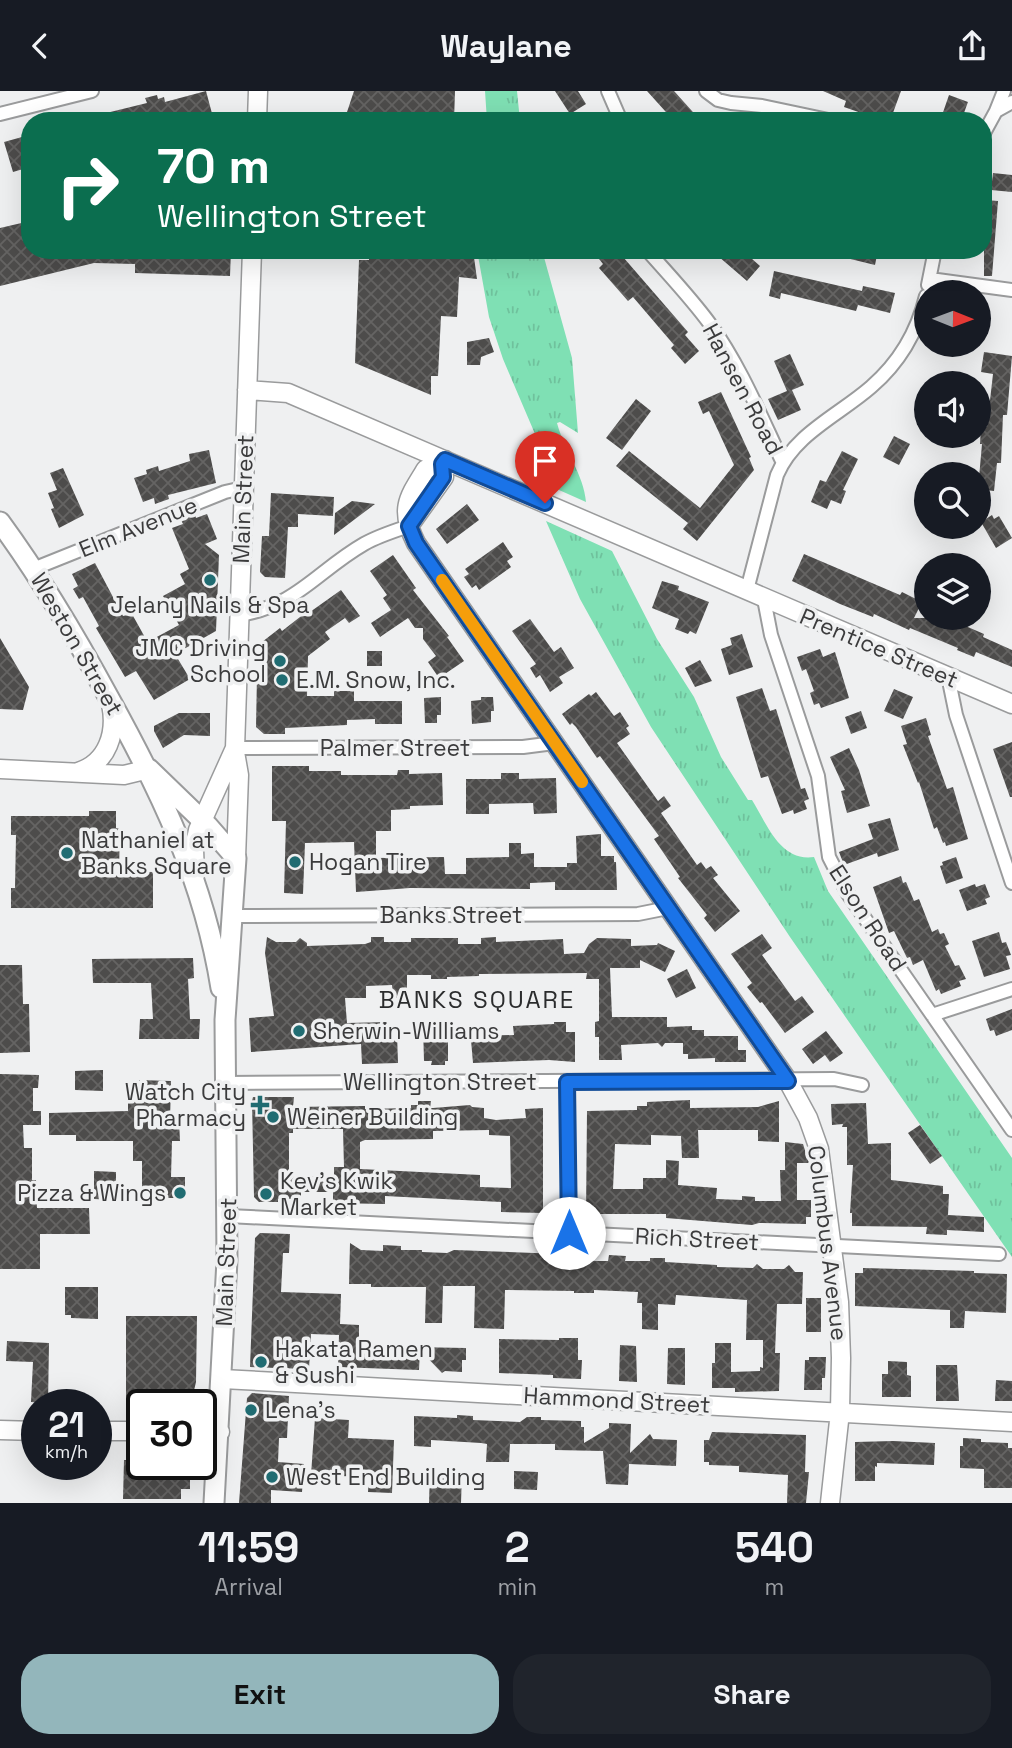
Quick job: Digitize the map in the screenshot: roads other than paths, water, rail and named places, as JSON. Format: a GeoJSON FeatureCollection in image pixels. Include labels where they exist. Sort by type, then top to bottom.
{"type":"FeatureCollection","features":[{"type":"Feature","properties":{"kind":"main road","name":"Weston Street"},"geometry":{"type":"LineString","coordinates":[[0,522],[68,624],[149,769],[198,885]]}},
{"type":"Feature","properties":{"kind":"main road","name":"Weston Street"},"geometry":{"type":"LineString","coordinates":[[149,769],[199,828],[217,835],[236,858]]}},
{"type":"Feature","properties":{"kind":"main road","name":"Main Street"},"geometry":{"type":"LineString","coordinates":[[217,1401],[222,1379],[228,1216],[225,1020],[236,858]]}},
{"type":"Feature","properties":{"kind":"main road","name":"Main Street"},"geometry":{"type":"LineString","coordinates":[[198,885],[214,949],[225,1020]]}},
{"type":"Feature","properties":{"kind":"main road","name":"Main Street"},"geometry":{"type":"LineString","coordinates":[[213,1480],[214,1503]]}},
{"type":"Feature","properties":{"kind":"street"},"geometry":{"type":"LineString","coordinates":[[0,114],[92,91]]}},
{"type":"Feature","properties":{"kind":"street"},"geometry":{"type":"LineString","coordinates":[[257,112],[258,91]]}},
{"type":"Feature","properties":{"kind":"street"},"geometry":{"type":"LineString","coordinates":[[608,91],[617,112]]}},
{"type":"Feature","properties":{"kind":"street"},"geometry":{"type":"LineString","coordinates":[[706,91],[718,100],[730,103],[790,112]]}},
{"type":"Feature","properties":{"kind":"street"},"geometry":{"type":"LineString","coordinates":[[992,118],[1004,91]]}},
{"type":"Feature","properties":{"kind":"street"},"geometry":{"type":"LineString","coordinates":[[996,111],[1012,102]]}},
{"type":"Feature","properties":{"kind":"street","name":"Main Street"},"geometry":{"type":"LineString","coordinates":[[198,885],[194,862],[199,828],[234,748],[252,259]]}},
{"type":"Feature","properties":{"kind":"street","name":"Hansen Road"},"geometry":{"type":"LineString","coordinates":[[655,259],[716,333],[735,365],[783,463]]}},
{"type":"Feature","properties":{"kind":"street"},"geometry":{"type":"LineString","coordinates":[[933,259],[930,279],[1012,290]]}},
{"type":"Feature","properties":{"kind":"street"},"geometry":{"type":"LineString","coordinates":[[747,590],[777,475],[783,463],[810,433],[869,389],[901,357],[914,334]]}},
{"type":"Feature","properties":{"kind":"street","name":"Prentice Street"},"geometry":{"type":"LineString","coordinates":[[247,390],[288,393],[443,462],[1012,704]]}},
{"type":"Feature","properties":{"kind":"street"},"geometry":{"type":"LineString","coordinates":[[239,615],[281,603],[361,545],[409,526],[406,507],[409,497],[426,469],[443,462]]}},
{"type":"Feature","properties":{"kind":"street","name":"Elm Avenue"},"geometry":{"type":"LineString","coordinates":[[33,569],[225,492],[243,488]]}},
{"type":"Feature","properties":{"kind":"street","name":"Columbus Avenue"},"geometry":{"type":"LineString","coordinates":[[409,526],[416,543],[788,1081],[808,1118],[820,1149],[841,1321],[840,1412],[830,1503]]}},
{"type":"Feature","properties":{"kind":"street","name":"Elson Road"},"geometry":{"type":"LineString","coordinates":[[764,599],[771,635],[818,776],[826,842],[835,873],[1012,1131]]}},
{"type":"Feature","properties":{"kind":"street"},"geometry":{"type":"LineString","coordinates":[[948,677],[956,715],[1012,883]]}},
{"type":"Feature","properties":{"kind":"street"},"geometry":{"type":"LineString","coordinates":[[69,773],[93,765],[107,748],[113,717],[109,697]]}},
{"type":"Feature","properties":{"kind":"street","name":"Palmer Street"},"geometry":{"type":"LineString","coordinates":[[234,748],[523,747],[554,743]]}},
{"type":"Feature","properties":{"kind":"street","name":"Main Street"},"geometry":{"type":"LineString","coordinates":[[234,748],[239,775],[236,858]]}},
{"type":"Feature","properties":{"kind":"street"},"geometry":{"type":"LineString","coordinates":[[0,769],[130,775],[149,769]]}},
{"type":"Feature","properties":{"kind":"street"},"geometry":{"type":"LineString","coordinates":[[217,835],[227,829],[237,815]]}},
{"type":"Feature","properties":{"kind":"street"},"geometry":{"type":"LineString","coordinates":[[174,827],[184,834],[199,828]]}},
{"type":"Feature","properties":{"kind":"street","name":"Banks Street"},"geometry":{"type":"LineString","coordinates":[[233,916],[638,914],[668,908]]}},
{"type":"Feature","properties":{"kind":"street"},"geometry":{"type":"LineString","coordinates":[[932,1015],[1012,989]]}},
{"type":"Feature","properties":{"kind":"street","name":"Wellington Street"},"geometry":{"type":"LineString","coordinates":[[226,1083],[834,1079],[862,1085]]}},
{"type":"Feature","properties":{"kind":"street"},"geometry":{"type":"LineString","coordinates":[[567,1082],[569,1233]]}},
{"type":"Feature","properties":{"kind":"street","name":"Rich Street"},"geometry":{"type":"LineString","coordinates":[[228,1216],[999,1254]]}},
{"type":"Feature","properties":{"kind":"street","name":"Hammond Street"},"geometry":{"type":"LineString","coordinates":[[222,1379],[1012,1422]]}},
{"type":"Feature","properties":{"kind":"street"},"geometry":{"type":"LineString","coordinates":[[0,1430],[21,1430]]}},
{"type":"Feature","properties":{"kind":"place","name":"Jelany Nails & Spa"},"geometry":{"type":"Point","coordinates":[210,580]}},
{"type":"Feature","properties":{"kind":"place","name":"JMC Driving School"},"geometry":{"type":"Point","coordinates":[280,661]}},
{"type":"Feature","properties":{"kind":"place","name":"E.M. Snow, Inc."},"geometry":{"type":"Point","coordinates":[282,680]}},
{"type":"Feature","properties":{"kind":"place","name":"Nathaniel at Banks Square"},"geometry":{"type":"Point","coordinates":[67,853]}},
{"type":"Feature","properties":{"kind":"place","name":"Hogan Tire"},"geometry":{"type":"Point","coordinates":[295,862]}},
{"type":"Feature","properties":{"kind":"place","name":"Sherwin-Williams"},"geometry":{"type":"Point","coordinates":[299,1031]}},
{"type":"Feature","properties":{"kind":"place","name":"Watch City Pharmacy"},"geometry":{"type":"Point","coordinates":[260,1105]}},
{"type":"Feature","properties":{"kind":"place","name":"Weiner Building"},"geometry":{"type":"Point","coordinates":[273,1117]}},
{"type":"Feature","properties":{"kind":"place","name":"Pizza & Wings"},"geometry":{"type":"Point","coordinates":[180,1193]}},
{"type":"Feature","properties":{"kind":"place","name":"Kev's Kwik Market"},"geometry":{"type":"Point","coordinates":[266,1194]}},
{"type":"Feature","properties":{"kind":"place","name":"Hakata Ramen & Sushi"},"geometry":{"type":"Point","coordinates":[261,1362]}},
{"type":"Feature","properties":{"kind":"place","name":"Lena's"},"geometry":{"type":"Point","coordinates":[251,1410]}},
{"type":"Feature","properties":{"kind":"place","name":"West End Building"},"geometry":{"type":"Point","coordinates":[272,1477]}},
{"type":"Feature","properties":{"kind":"district","name":"BANKS SQUARE"},"geometry":{"type":"Point","coordinates":[477,1000]}}]}
